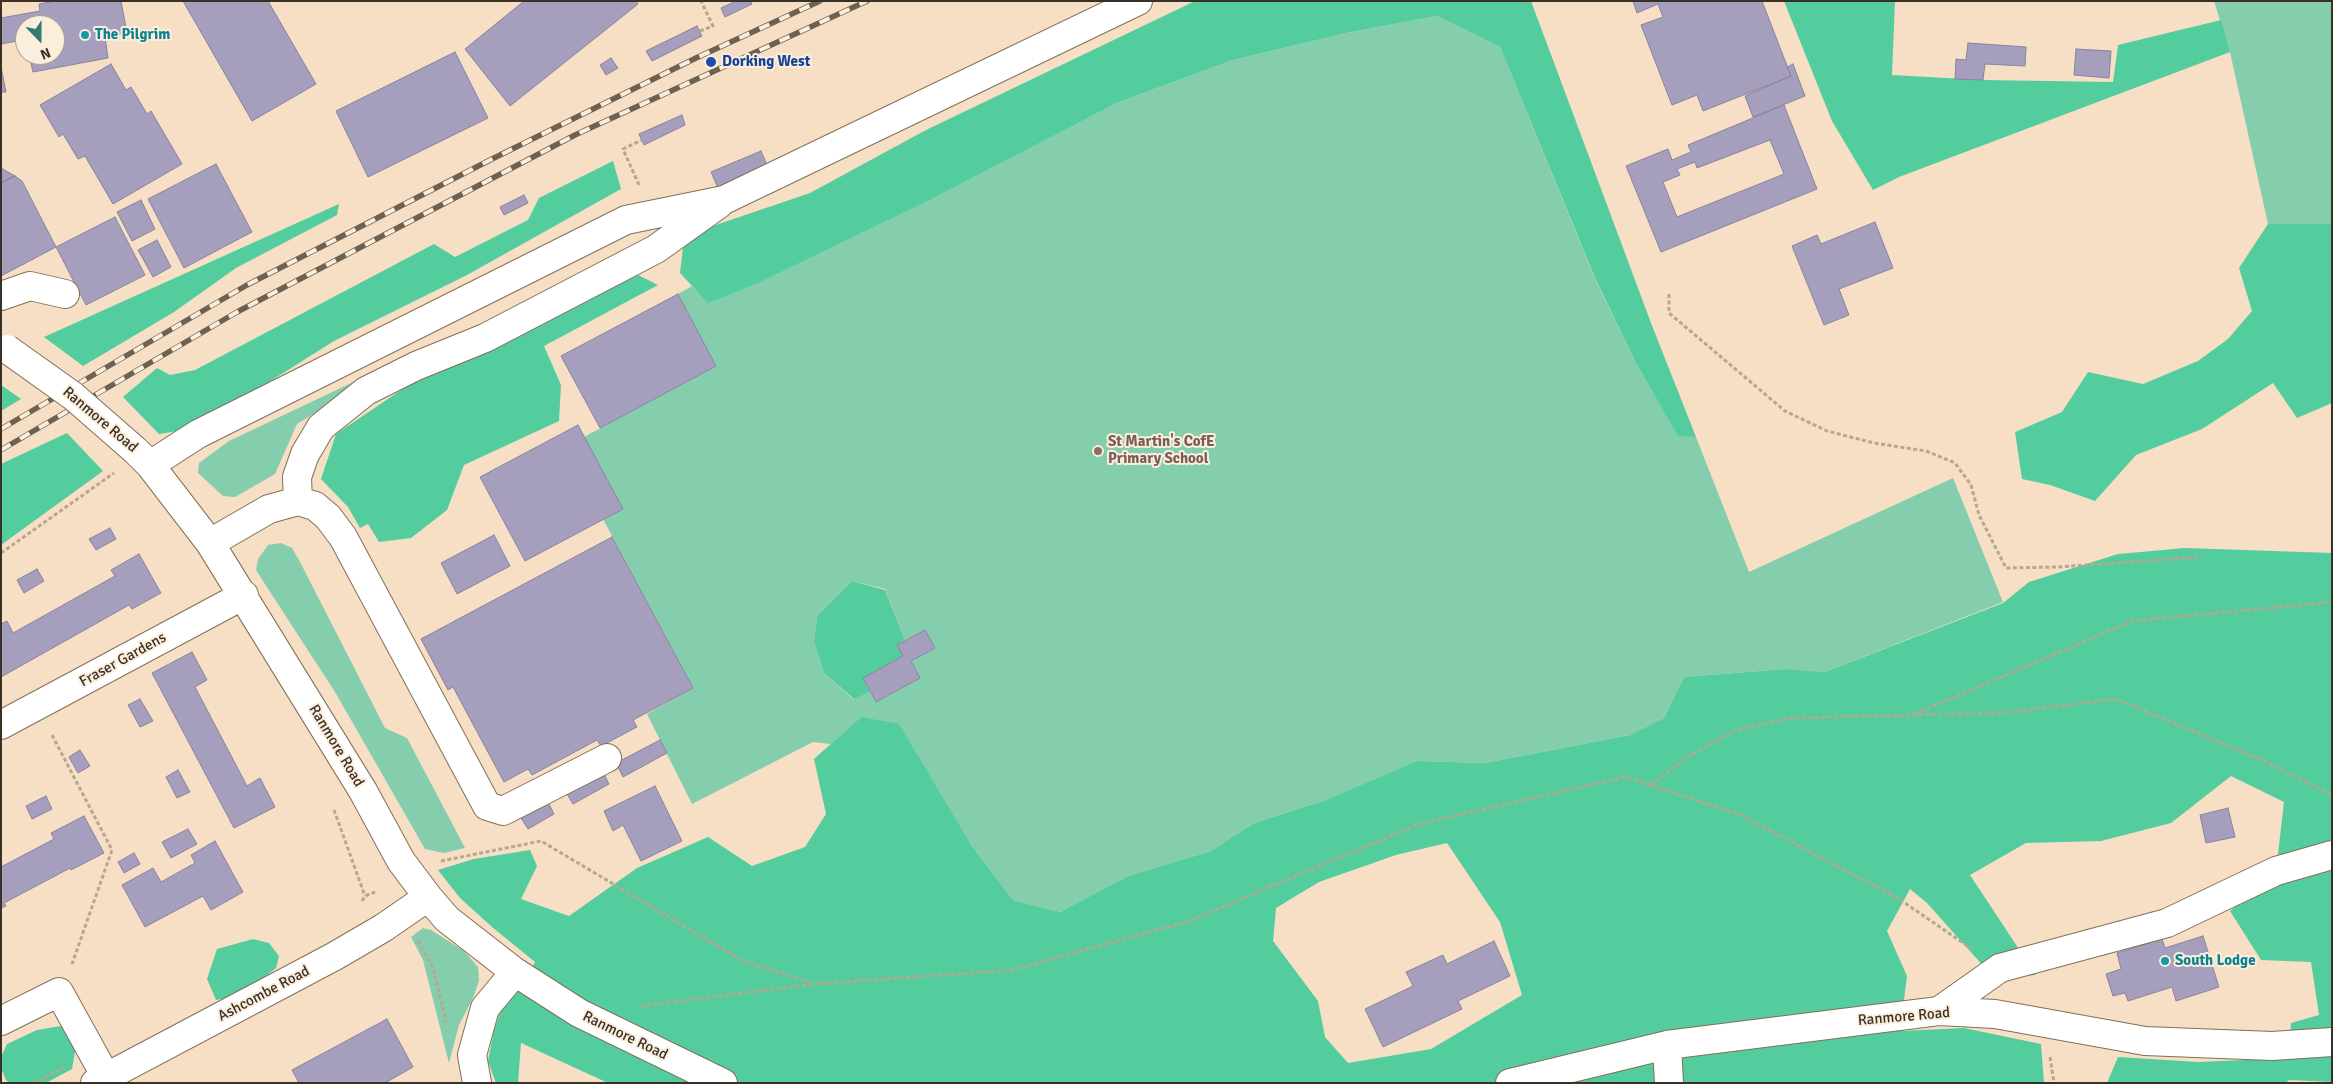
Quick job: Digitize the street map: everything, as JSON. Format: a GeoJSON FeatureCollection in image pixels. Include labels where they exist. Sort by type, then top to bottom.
{"type":"FeatureCollection","features":[{"type":"Feature","properties":{"kind":"street"},"geometry":{"type":"LineString","coordinates":[[298,500],[297,477],[305,454],[321,427],[366,391],[416,366],[485,338],[656,249],[724,200],[1138,1]]}},
{"type":"Feature","properties":{"kind":"street"},"geometry":{"type":"LineString","coordinates":[[143,458],[207,430],[626,220],[647,214],[724,200]]}},
{"type":"Feature","properties":{"kind":"street"},"geometry":{"type":"LineString","coordinates":[[1,296],[30,286],[65,294]]}},
{"type":"Feature","properties":{"kind":"street","name":"Ranmore Road"},"geometry":{"type":"LineString","coordinates":[[4,348],[73,396],[143,458],[210,543],[244,595],[358,782],[411,876],[447,919],[515,972],[579,1014],[723,1083]]}},
{"type":"Feature","properties":{"kind":"street"},"geometry":{"type":"LineString","coordinates":[[210,543],[269,509],[298,500],[315,506],[328,517],[343,537],[487,806],[503,811],[607,758]]}},
{"type":"Feature","properties":{"kind":"street","name":"Fraser Gardens"},"geometry":{"type":"LineString","coordinates":[[1,725],[244,595]]}},
{"type":"Feature","properties":{"kind":"street"},"geometry":{"type":"LineString","coordinates":[[1939,1011],[2000,968],[2167,922],[2276,871],[2332,855]]}},
{"type":"Feature","properties":{"kind":"street","name":"Ashcombe Road"},"geometry":{"type":"LineString","coordinates":[[101,1080],[334,956],[383,928],[428,897]]}},
{"type":"Feature","properties":{"kind":"street"},"geometry":{"type":"LineString","coordinates":[[478,1083],[472,1055],[485,1008],[515,972]]}},
{"type":"Feature","properties":{"kind":"street"},"geometry":{"type":"LineString","coordinates":[[1,1021],[60,992],[101,1080]]}},
{"type":"Feature","properties":{"kind":"street","name":"Ranmore Road"},"geometry":{"type":"LineString","coordinates":[[1510,1083],[1667,1045],[1939,1011],[1995,1014],[2145,1041],[2272,1046],[2332,1042]]}},
{"type":"Feature","properties":{"kind":"street"},"geometry":{"type":"LineString","coordinates":[[1667,1045],[1669,1083]]}},
{"type":"Feature","properties":{"kind":"path"},"geometry":{"type":"LineString","coordinates":[[700,31],[713,26],[701,1]]}},
{"type":"Feature","properties":{"kind":"path"},"geometry":{"type":"LineString","coordinates":[[642,140],[623,149],[642,191],[647,214]]}},
{"type":"Feature","properties":{"kind":"path"},"geometry":{"type":"LineString","coordinates":[[1669,294],[1669,313],[1786,411],[1827,431],[1874,443],[1926,451],[1955,463],[1971,485],[1979,515],[2006,568],[2058,567],[2201,557]]}},
{"type":"Feature","properties":{"kind":"path"},"geometry":{"type":"LineString","coordinates":[[1,553],[118,470],[143,458]]}},
{"type":"Feature","properties":{"kind":"path"},"geometry":{"type":"LineString","coordinates":[[1912,715],[2132,621],[2332,602]]}},
{"type":"Feature","properties":{"kind":"path"},"geometry":{"type":"LineString","coordinates":[[1650,786],[1687,757],[1736,730],[1790,718],[2002,713],[2117,699],[2268,763],[2332,795]]}},
{"type":"Feature","properties":{"kind":"path"},"geometry":{"type":"LineString","coordinates":[[36,707],[112,850],[75,959],[60,992]]}},
{"type":"Feature","properties":{"kind":"path"},"geometry":{"type":"LineString","coordinates":[[638,1006],[814,984],[1012,970],[1189,921],[1419,824],[1624,777],[1741,815],[1899,899],[2000,968]]}},
{"type":"Feature","properties":{"kind":"path"},"geometry":{"type":"LineString","coordinates":[[411,876],[431,863],[541,841],[743,960],[814,984]]}},
{"type":"Feature","properties":{"kind":"path"},"geometry":{"type":"LineString","coordinates":[[416,938],[433,967],[447,1024]]}},
{"type":"Feature","properties":{"kind":"green space"},"geometry":{"type":"Polygon","coordinates":[[[1195,1],[1531,1],[1651,323],[1696,437],[1678,436],[1636,363],[1595,278],[1500,47],[1437,16],[1351,32],[1233,60],[1119,102],[928,201],[761,282],[708,303],[680,273],[683,247],[701,230],[810,193],[926,130],[1195,1]]]}},
{"type":"Feature","properties":{"kind":"green space"},"geometry":{"type":"Polygon","coordinates":[[[1784,1],[1895,1],[1892,75],[1983,80],[2113,82],[2118,45],[2221,20],[2230,52],[1899,177],[1873,190],[1832,121],[1784,1]]]}},
{"type":"Feature","properties":{"kind":"green space"},"geometry":{"type":"Polygon","coordinates":[[[2214,1],[2332,1],[2332,224],[2268,224],[2230,52],[2214,1]]]}},
{"type":"Feature","properties":{"kind":"green space","name":"St Martin's CofE Primary School"},"geometry":{"type":"Polygon","coordinates":[[[1437,16],[1500,47],[1595,279],[1636,363],[1678,435],[1696,437],[1749,572],[1953,478],[2003,602],[1825,672],[1786,669],[1684,677],[1664,718],[1630,735],[1485,763],[1416,761],[1326,800],[1254,823],[1211,851],[1128,876],[1060,912],[1013,900],[971,845],[861,717],[831,744],[813,742],[692,804],[647,714],[693,688],[603,519],[584,437],[716,366],[678,294],[692,286],[708,302],[761,282],[928,201],[1119,102],[1233,60],[1351,32],[1437,16]],[[852,581],[817,616],[814,642],[824,673],[853,699],[870,692],[876,702],[920,678],[911,661],[935,648],[925,630],[905,640],[885,589],[852,581]]]}},
{"type":"Feature","properties":{"kind":"green space"},"geometry":{"type":"Polygon","coordinates":[[[613,161],[621,189],[467,275],[334,341],[196,428],[159,434],[123,397],[157,368],[170,375],[195,370],[434,244],[455,257],[528,220],[539,198],[613,161]]]}},
{"type":"Feature","properties":{"kind":"green space"},"geometry":{"type":"Polygon","coordinates":[[[339,204],[337,215],[236,268],[174,312],[83,366],[44,337],[339,204]]]}},
{"type":"Feature","properties":{"kind":"green space"},"geometry":{"type":"Polygon","coordinates":[[[2268,224],[2332,224],[2332,403],[2297,418],[2273,383],[2202,429],[2136,455],[2095,501],[2050,485],[2022,479],[2015,432],[2062,412],[2088,372],[2143,384],[2198,361],[2228,339],[2252,311],[2239,268],[2268,224]]]}},
{"type":"Feature","properties":{"kind":"green space"},"geometry":{"type":"Polygon","coordinates":[[[638,275],[658,285],[544,346],[561,385],[559,421],[464,465],[447,510],[411,538],[379,542],[368,524],[360,528],[348,507],[321,479],[336,434],[410,384],[488,349],[638,275]]]}},
{"type":"Feature","properties":{"kind":"green space"},"geometry":{"type":"Polygon","coordinates":[[[370,374],[341,397],[297,424],[275,474],[235,497],[223,496],[198,473],[199,463],[229,441],[370,374]]]}},
{"type":"Feature","properties":{"kind":"green space"},"geometry":{"type":"Polygon","coordinates":[[[1,385],[21,399],[1,411],[1,385]]]}},
{"type":"Feature","properties":{"kind":"green space"},"geometry":{"type":"Polygon","coordinates":[[[67,433],[103,471],[1,545],[1,464],[67,433]]]}},
{"type":"Feature","properties":{"kind":"green space"},"geometry":{"type":"Polygon","coordinates":[[[281,543],[292,548],[299,560],[385,728],[407,738],[465,848],[444,853],[425,849],[335,692],[256,570],[258,559],[268,545],[281,543]]]}},
{"type":"Feature","properties":{"kind":"green space"},"geometry":{"type":"Polygon","coordinates":[[[2185,548],[2332,553],[2332,1082],[2289,1080],[2285,1083],[2107,1083],[2118,1057],[2198,1062],[2289,1058],[2291,1023],[2319,1015],[2311,962],[2261,960],[2230,911],[2276,871],[2284,802],[2231,776],[2171,823],[2101,841],[2026,843],[1970,875],[2036,975],[1994,978],[1927,903],[1910,889],[1887,931],[1907,976],[1900,1031],[1964,1028],[2041,1044],[2044,1083],[608,1083],[521,1043],[518,1083],[496,1083],[488,1061],[494,1030],[502,1007],[522,986],[535,962],[460,898],[438,870],[474,859],[530,850],[537,866],[521,899],[569,916],[637,868],[708,837],[752,866],[805,847],[826,814],[814,759],[861,717],[899,724],[971,845],[1013,900],[1060,912],[1128,876],[1211,851],[1254,823],[1326,800],[1416,761],[1485,763],[1630,735],[1664,718],[1684,677],[1786,669],[1825,672],[2003,603],[2029,582],[2118,554],[2185,548]],[[1447,843],[1396,855],[1319,882],[1276,908],[1273,941],[1318,1001],[1325,1037],[1348,1063],[1431,1049],[1522,995],[1500,922],[1447,843]]]}},
{"type":"Feature","properties":{"kind":"green space"},"geometry":{"type":"Polygon","coordinates":[[[852,581],[885,590],[905,640],[897,645],[903,656],[863,678],[870,692],[854,699],[824,673],[814,642],[817,616],[852,581]]]}},
{"type":"Feature","properties":{"kind":"green space"},"geometry":{"type":"Polygon","coordinates":[[[423,928],[431,930],[464,951],[478,967],[479,981],[473,998],[459,1025],[449,1063],[423,960],[411,937],[423,928]]]}},
{"type":"Feature","properties":{"kind":"green space"},"geometry":{"type":"Polygon","coordinates":[[[253,939],[269,943],[279,956],[276,968],[240,996],[216,1000],[207,979],[217,949],[253,939]]]}},
{"type":"Feature","properties":{"kind":"green space"},"geometry":{"type":"Polygon","coordinates":[[[67,1025],[77,1040],[72,1069],[46,1083],[9,1083],[6,1080],[1,1068],[1,1057],[7,1044],[37,1030],[67,1025]]]}},
{"type":"Feature","properties":{"kind":"building","name":"The Pilgrim"},"geometry":{"type":"Polygon","coordinates":[[[56,1],[121,1],[127,33],[105,37],[108,58],[33,72],[31,65],[65,65],[65,15],[18,15],[40,11],[39,4],[56,1]]]}},
{"type":"Feature","properties":{"kind":"building"},"geometry":{"type":"Polygon","coordinates":[[[183,1],[268,1],[316,84],[252,121],[183,1]]]}},
{"type":"Feature","properties":{"kind":"building"},"geometry":{"type":"Polygon","coordinates":[[[524,1],[636,1],[638,4],[510,106],[465,49],[524,1]]]}},
{"type":"Feature","properties":{"kind":"building"},"geometry":{"type":"Polygon","coordinates":[[[736,1],[751,1],[752,4],[725,17],[721,8],[736,1]]]}},
{"type":"Feature","properties":{"kind":"building"},"geometry":{"type":"Polygon","coordinates":[[[1633,1],[1762,1],[1791,76],[1703,111],[1697,95],[1672,105],[1641,25],[1663,17],[1658,4],[1637,13],[1633,1]]]}},
{"type":"Feature","properties":{"kind":"building","name":"The Pilgrim"},"geometry":{"type":"Polygon","coordinates":[[[15,15],[15,41],[1,44],[1,18],[15,15]]]}},
{"type":"Feature","properties":{"kind":"building"},"geometry":{"type":"Polygon","coordinates":[[[697,26],[702,36],[652,61],[646,51],[697,26]]]}},
{"type":"Feature","properties":{"kind":"building"},"geometry":{"type":"Polygon","coordinates":[[[1968,43],[2026,47],[2025,66],[1985,64],[1983,80],[1955,79],[1956,59],[1966,60],[1968,43]]]}},
{"type":"Feature","properties":{"kind":"building"},"geometry":{"type":"Polygon","coordinates":[[[2076,49],[2111,51],[2109,78],[2074,75],[2076,49]]]}},
{"type":"Feature","properties":{"kind":"building"},"geometry":{"type":"Polygon","coordinates":[[[455,52],[488,118],[368,177],[336,111],[455,52]]]}},
{"type":"Feature","properties":{"kind":"building"},"geometry":{"type":"Polygon","coordinates":[[[611,58],[618,68],[606,75],[600,65],[611,58]]]}},
{"type":"Feature","properties":{"kind":"building"},"geometry":{"type":"Polygon","coordinates":[[[111,64],[126,90],[131,87],[147,114],[151,111],[182,164],[113,204],[85,156],[78,159],[63,134],[59,137],[40,105],[111,64]]]}},
{"type":"Feature","properties":{"kind":"building"},"geometry":{"type":"Polygon","coordinates":[[[1793,64],[1805,96],[1753,117],[1745,96],[1791,76],[1787,67],[1793,64]]]}},
{"type":"Feature","properties":{"kind":"building"},"geometry":{"type":"Polygon","coordinates":[[[1,67],[6,92],[1,92],[1,67]]]}},
{"type":"Feature","properties":{"kind":"building"},"geometry":{"type":"Polygon","coordinates":[[[1784,105],[1817,189],[1661,252],[1626,166],[1668,149],[1672,160],[1691,152],[1688,145],[1784,105]],[[1770,140],[1697,168],[1695,162],[1677,169],[1680,175],[1663,182],[1677,217],[1784,174],[1770,140]]]}},
{"type":"Feature","properties":{"kind":"building"},"geometry":{"type":"Polygon","coordinates":[[[682,115],[685,125],[644,145],[639,134],[682,115]]]}},
{"type":"Feature","properties":{"kind":"building"},"geometry":{"type":"Polygon","coordinates":[[[761,151],[768,167],[718,188],[711,172],[761,151]]]}},
{"type":"Feature","properties":{"kind":"building"},"geometry":{"type":"Polygon","coordinates":[[[216,164],[252,232],[184,268],[148,199],[216,164]]]}},
{"type":"Feature","properties":{"kind":"building"},"geometry":{"type":"Polygon","coordinates":[[[1,168],[15,176],[1,183],[1,168]]]}},
{"type":"Feature","properties":{"kind":"building"},"geometry":{"type":"Polygon","coordinates":[[[15,176],[22,181],[56,247],[1,276],[1,183],[15,176]]]}},
{"type":"Feature","properties":{"kind":"building"},"geometry":{"type":"Polygon","coordinates":[[[524,195],[528,203],[504,215],[500,207],[524,195]]]}},
{"type":"Feature","properties":{"kind":"building"},"geometry":{"type":"Polygon","coordinates":[[[141,200],[155,229],[132,241],[117,212],[141,200]]]}},
{"type":"Feature","properties":{"kind":"building"},"geometry":{"type":"Polygon","coordinates":[[[115,217],[145,275],[86,305],[56,247],[115,217]]]}},
{"type":"Feature","properties":{"kind":"building"},"geometry":{"type":"Polygon","coordinates":[[[1875,222],[1893,268],[1839,289],[1849,315],[1824,325],[1792,246],[1817,235],[1821,244],[1875,222]]]}},
{"type":"Feature","properties":{"kind":"building"},"geometry":{"type":"Polygon","coordinates":[[[157,240],[171,267],[153,277],[138,250],[157,240]]]}},
{"type":"Feature","properties":{"kind":"building"},"geometry":{"type":"Polygon","coordinates":[[[678,294],[716,366],[600,428],[561,356],[678,294]]]}},
{"type":"Feature","properties":{"kind":"building"},"geometry":{"type":"Polygon","coordinates":[[[578,425],[623,509],[525,561],[480,477],[578,425]]]}},
{"type":"Feature","properties":{"kind":"building"},"geometry":{"type":"Polygon","coordinates":[[[110,528],[116,539],[96,550],[89,539],[110,528]]]}},
{"type":"Feature","properties":{"kind":"building"},"geometry":{"type":"Polygon","coordinates":[[[494,535],[510,566],[457,594],[441,563],[494,535]]]}},
{"type":"Feature","properties":{"kind":"building"},"geometry":{"type":"Polygon","coordinates":[[[612,537],[693,688],[633,720],[637,727],[601,746],[597,740],[532,775],[528,769],[504,782],[453,687],[448,690],[421,639],[612,537]]]}},
{"type":"Feature","properties":{"kind":"building"},"geometry":{"type":"Polygon","coordinates":[[[139,554],[161,593],[132,609],[129,605],[1,677],[1,624],[7,621],[13,633],[115,576],[111,570],[139,554]]]}},
{"type":"Feature","properties":{"kind":"building"},"geometry":{"type":"Polygon","coordinates":[[[37,569],[44,581],[24,593],[17,580],[37,569]]]}},
{"type":"Feature","properties":{"kind":"building"},"geometry":{"type":"Polygon","coordinates":[[[925,630],[935,648],[911,661],[920,678],[876,702],[863,678],[903,656],[897,645],[925,630]]]}},
{"type":"Feature","properties":{"kind":"building"},"geometry":{"type":"Polygon","coordinates":[[[192,652],[207,680],[195,687],[247,786],[260,778],[275,807],[234,828],[152,673],[192,652]]]}},
{"type":"Feature","properties":{"kind":"building"},"geometry":{"type":"Polygon","coordinates":[[[140,699],[153,721],[140,727],[128,705],[140,699]]]}},
{"type":"Feature","properties":{"kind":"building"},"geometry":{"type":"Polygon","coordinates":[[[660,740],[667,753],[623,777],[616,763],[660,740]]]}},
{"type":"Feature","properties":{"kind":"building"},"geometry":{"type":"Polygon","coordinates":[[[80,750],[90,766],[78,773],[69,757],[80,750]]]}},
{"type":"Feature","properties":{"kind":"building"},"geometry":{"type":"Polygon","coordinates":[[[178,770],[190,792],[177,798],[166,777],[178,770]]]}},
{"type":"Feature","properties":{"kind":"building"},"geometry":{"type":"Polygon","coordinates":[[[603,772],[609,784],[573,804],[566,792],[603,772]]]}},
{"type":"Feature","properties":{"kind":"building"},"geometry":{"type":"Polygon","coordinates":[[[655,786],[682,841],[641,861],[623,825],[613,831],[604,811],[655,786]]]}},
{"type":"Feature","properties":{"kind":"building"},"geometry":{"type":"Polygon","coordinates":[[[46,796],[52,809],[32,819],[26,806],[46,796]]]}},
{"type":"Feature","properties":{"kind":"building"},"geometry":{"type":"Polygon","coordinates":[[[548,802],[554,814],[528,829],[521,818],[548,802]]]}},
{"type":"Feature","properties":{"kind":"building"},"geometry":{"type":"Polygon","coordinates":[[[2228,808],[2235,837],[2206,843],[2200,815],[2228,808]]]}},
{"type":"Feature","properties":{"kind":"building"},"geometry":{"type":"Polygon","coordinates":[[[84,816],[104,853],[71,870],[70,868],[4,903],[6,906],[1,908],[1,867],[54,839],[51,833],[84,816]]]}},
{"type":"Feature","properties":{"kind":"building"},"geometry":{"type":"Polygon","coordinates":[[[188,829],[197,844],[171,858],[162,842],[188,829]]]}},
{"type":"Feature","properties":{"kind":"building"},"geometry":{"type":"Polygon","coordinates":[[[215,841],[243,892],[211,910],[203,896],[145,927],[122,885],[153,868],[161,882],[195,863],[191,855],[215,841]]]}},
{"type":"Feature","properties":{"kind":"building"},"geometry":{"type":"Polygon","coordinates":[[[134,853],[140,864],[124,873],[118,862],[134,853]]]}},
{"type":"Feature","properties":{"kind":"building","name":"South Lodge"},"geometry":{"type":"Polygon","coordinates":[[[2203,936],[2219,987],[2176,1001],[2172,987],[2128,1001],[2125,993],[2113,996],[2106,974],[2121,969],[2117,953],[2162,939],[2165,948],[2203,936]]]}},
{"type":"Feature","properties":{"kind":"building"},"geometry":{"type":"Polygon","coordinates":[[[1494,941],[1510,976],[1458,1001],[1462,1009],[1383,1047],[1365,1009],[1413,986],[1406,972],[1443,955],[1447,964],[1494,941]]]}},
{"type":"Feature","properties":{"kind":"building"},"geometry":{"type":"Polygon","coordinates":[[[387,1019],[413,1067],[385,1083],[299,1083],[292,1070],[387,1019]]]}},
{"type":"Feature","properties":{"kind":"railway"},"geometry":{"type":"LineString","coordinates":[[1,429],[247,285],[492,159],[696,58],[820,1]]}},
{"type":"Feature","properties":{"kind":"railway"},"geometry":{"type":"LineString","coordinates":[[1,450],[237,312],[575,135],[867,1]]}},
{"type":"Feature","properties":{"kind":"place","name":"The Pilgrim"},"geometry":{"type":"Point","coordinates":[85,35]}},
{"type":"Feature","properties":{"kind":"place","name":"Dorking West"},"geometry":{"type":"Point","coordinates":[711,62]}},
{"type":"Feature","properties":{"kind":"place","name":"St Martin's CofE Primary School"},"geometry":{"type":"Point","coordinates":[1098,451]}},
{"type":"Feature","properties":{"kind":"place","name":"South Lodge"},"geometry":{"type":"Point","coordinates":[2165,961]}}]}
